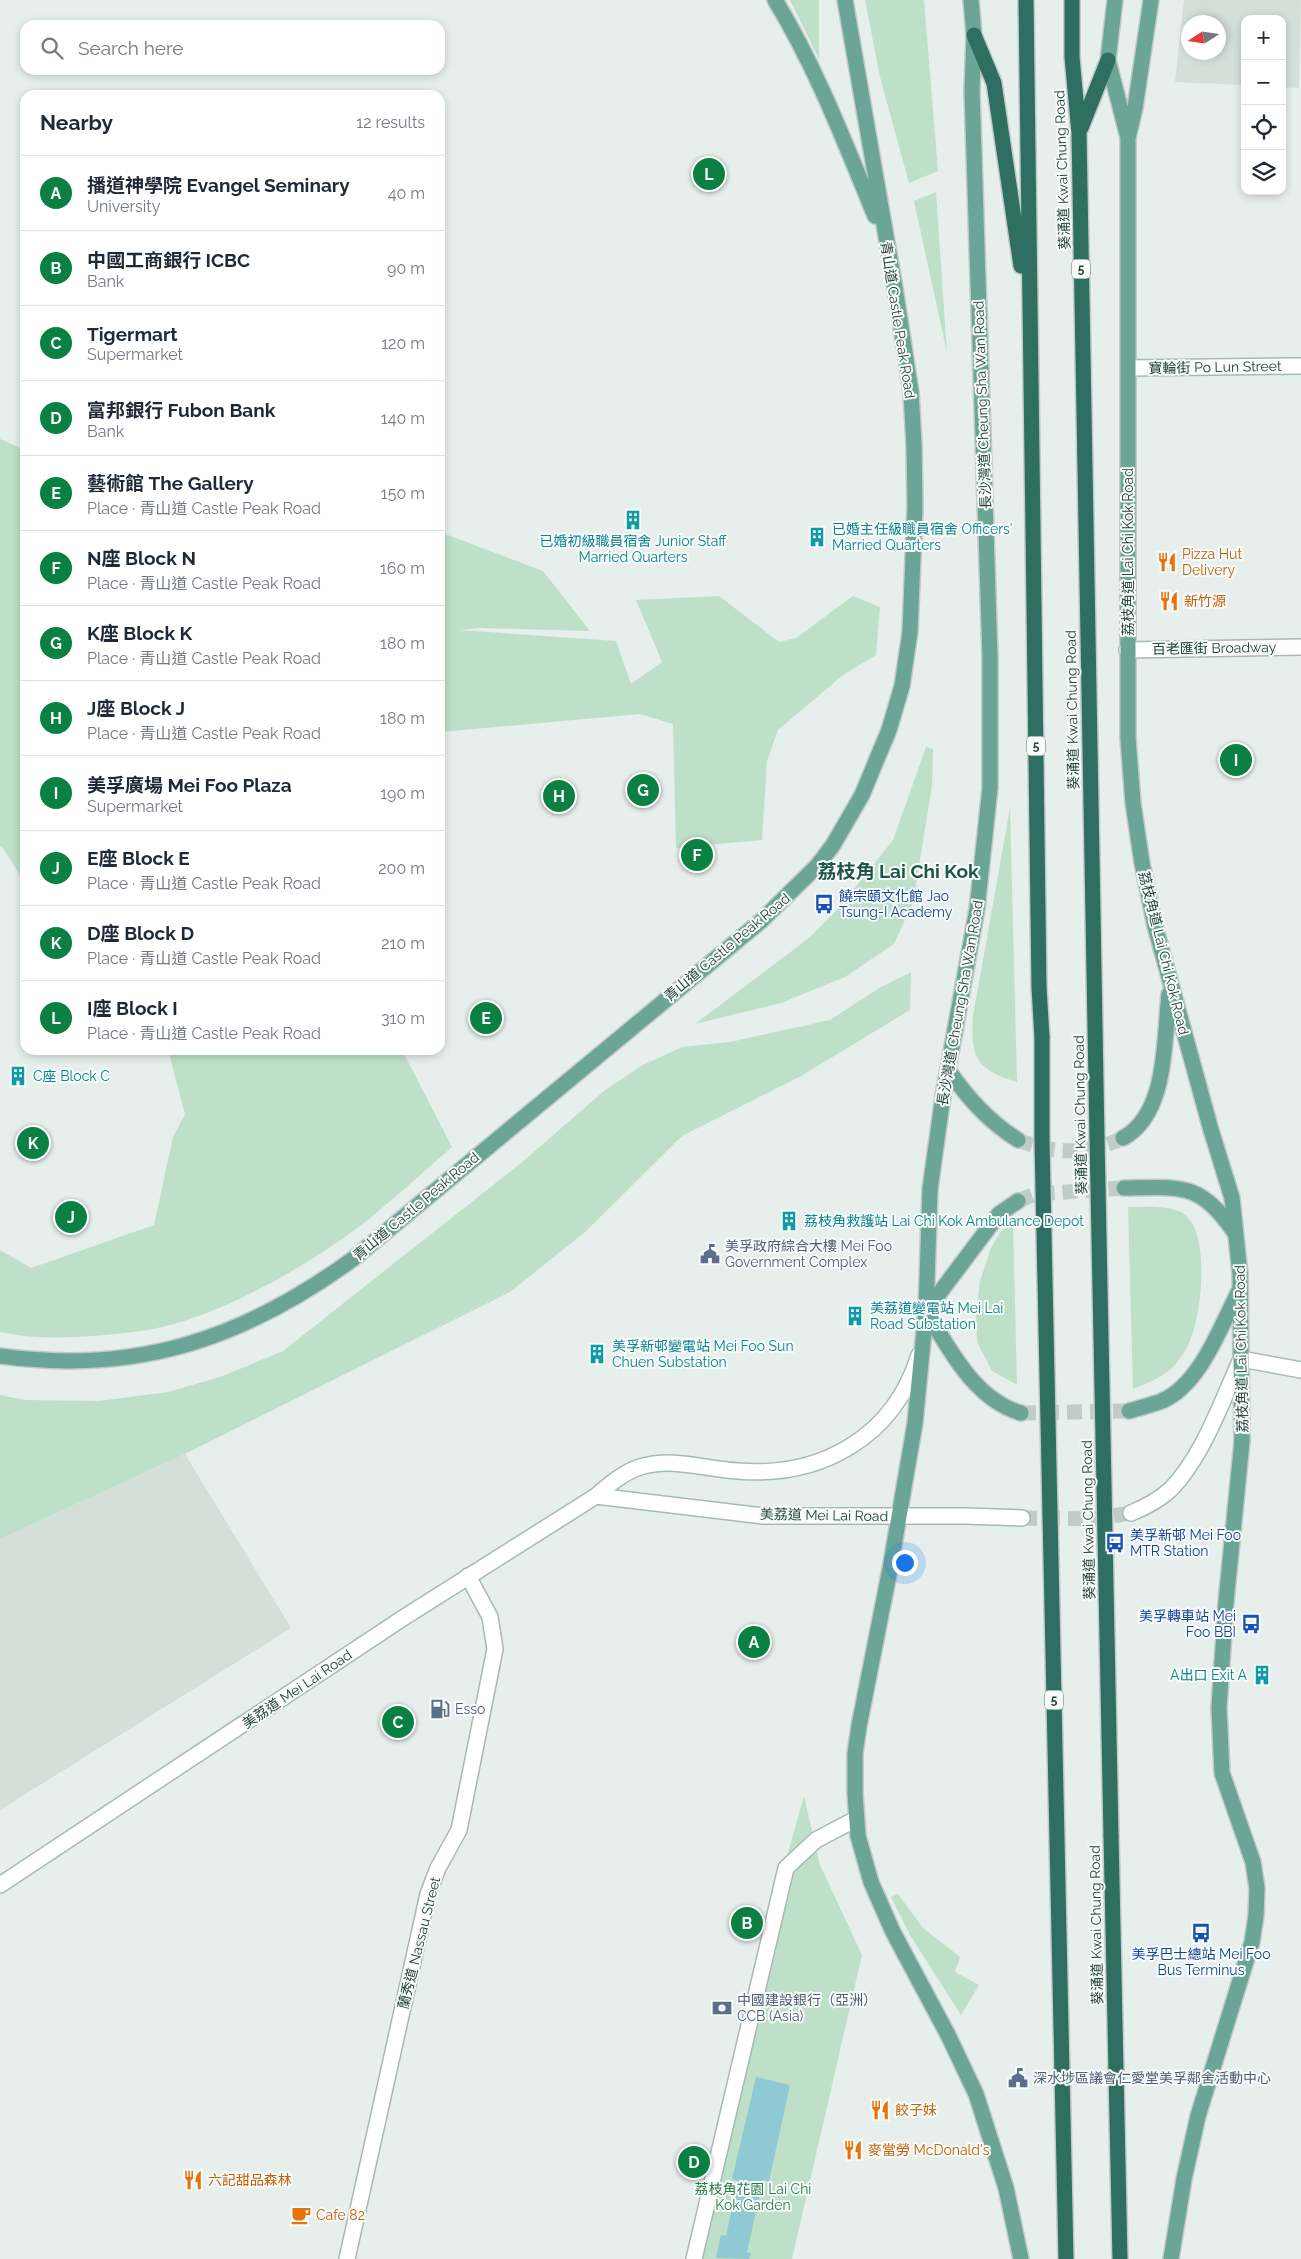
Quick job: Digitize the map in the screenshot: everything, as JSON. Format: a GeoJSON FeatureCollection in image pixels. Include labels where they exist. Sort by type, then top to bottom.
{"type":"FeatureCollection","features":[{"type":"Feature","properties":{"kind":"highway","name":"5"},"geometry":{"type":"LineString","coordinates":[[1026,0],[1039,987],[1042,1038],[1042,1142],[1066,2259]]}},
{"type":"Feature","properties":{"kind":"highway","name":"葵涌道 Kwai Chung Road"},"geometry":{"type":"LineString","coordinates":[[1072,0],[1072,56],[1080,133],[1095,1036],[1120,2259]]}},
{"type":"Feature","properties":{"kind":"highway"},"geometry":{"type":"LineString","coordinates":[[974,35],[994,83],[1030,329]]}},
{"type":"Feature","properties":{"kind":"highway"},"geometry":{"type":"LineString","coordinates":[[1080,133],[1108,60]]}},
{"type":"Feature","properties":{"kind":"main road"},"geometry":{"type":"LineString","coordinates":[[775,0],[801,49],[845,143],[886,243]]}},
{"type":"Feature","properties":{"kind":"main road","name":"青山道 Castle Peak Road"},"geometry":{"type":"LineString","coordinates":[[0,1356],[73,1363],[152,1354],[221,1333],[289,1302],[360,1253],[761,920],[817,866],[833,845],[862,795],[876,765],[902,686],[910,632],[914,567],[914,445],[905,344],[845,0]]}},
{"type":"Feature","properties":{"kind":"main road","name":"長沙灣道 Cheung Sha Wan Road"},"geometry":{"type":"LineString","coordinates":[[971,0],[974,35],[972,91],[989,628],[990,788],[977,909],[948,1070],[930,1189],[926,1311],[914,1423],[900,1516],[855,1754],[856,1819],[871,1882],[916,1976],[948,2035],[986,2122],[1006,2188],[1021,2259]]}},
{"type":"Feature","properties":{"kind":"main road"},"geometry":{"type":"LineString","coordinates":[[1115,0],[1108,60],[1128,138]]}},
{"type":"Feature","properties":{"kind":"main road","name":"荔枝角道 Lai Chi Kok Road"},"geometry":{"type":"LineString","coordinates":[[1150,0],[1135,108],[1128,138],[1128,738],[1133,803],[1142,863],[1170,985],[1232,1198],[1238,1236],[1242,1441],[1226,1602],[1219,1708],[1222,1773],[1228,1796],[1253,1862],[1257,1888],[1256,1916],[1252,1942],[1198,2116],[1184,2179],[1171,2259]]}},
{"type":"Feature","properties":{"kind":"main road","name":"寶輪街 Po Lun Street"},"geometry":{"type":"LineString","coordinates":[[1129,368],[1301,366]]}},
{"type":"Feature","properties":{"kind":"main road","name":"百老匯街 Broadway"},"geometry":{"type":"LineString","coordinates":[[1127,650],[1301,647]]}},
{"type":"Feature","properties":{"kind":"main road"},"geometry":{"type":"LineString","coordinates":[[1122,1138],[1137,1128],[1154,1101],[1160,1080],[1170,985]]}},
{"type":"Feature","properties":{"kind":"main road"},"geometry":{"type":"LineString","coordinates":[[948,1070],[968,1099],[987,1118],[1018,1140]]}},
{"type":"Feature","properties":{"kind":"main road"},"geometry":{"type":"LineString","coordinates":[[1124,1188],[1171,1188],[1186,1190],[1204,1197],[1219,1210],[1238,1236]]}},
{"type":"Feature","properties":{"kind":"main road"},"geometry":{"type":"LineString","coordinates":[[1018,1201],[999,1214],[926,1311],[952,1352],[979,1388],[1011,1410],[1021,1413]]}},
{"type":"Feature","properties":{"kind":"main road"},"geometry":{"type":"LineString","coordinates":[[1128,1411],[1163,1401],[1183,1387],[1197,1371],[1240,1288]]}},
{"type":"Feature","properties":{"kind":"main road","name":"美荔道 Mei Lai Road"},"geometry":{"type":"LineString","coordinates":[[0,1885],[468,1576],[596,1496],[615,1480],[640,1467],[680,1462],[736,1471],[764,1473],[796,1469],[819,1463],[850,1447],[869,1433],[892,1406],[914,1372],[923,1340]]}},
{"type":"Feature","properties":{"kind":"main road"},"geometry":{"type":"LineString","coordinates":[[1131,1513],[1150,1505],[1170,1490],[1187,1469],[1241,1360],[1301,1370]]}},
{"type":"Feature","properties":{"kind":"main road","name":"美荔道 Mei Lai Road"},"geometry":{"type":"LineString","coordinates":[[596,1496],[764,1516],[1022,1518]]}},
{"type":"Feature","properties":{"kind":"main road","name":"蘭秀道 Nassau Street"},"geometry":{"type":"LineString","coordinates":[[347,2259],[428,1894],[438,1868],[459,1830],[495,1648],[490,1617],[468,1576]]}},
{"type":"Feature","properties":{"kind":"main road"},"geometry":{"type":"LineString","coordinates":[[694,2259],[786,1868],[816,1840],[856,1819]]}},
{"type":"Feature","properties":{"kind":"shaded area"},"geometry":{"type":"Polygon","coordinates":[[[1184,0],[1301,0],[1299,88],[1286,87],[1286,15],[1241,15],[1241,85],[1175,82],[1181,27],[1181,60],[1226,60],[1226,15],[1182,15],[1184,0]]]}},
{"type":"Feature","properties":{"kind":"shaded area"},"geometry":{"type":"Polygon","coordinates":[[[185,1454],[291,1628],[0,1810],[0,1539],[185,1454]]]}},
{"type":"Feature","properties":{"kind":"green space"},"geometry":{"type":"Polygon","coordinates":[[[790,0],[819,0],[819,59],[790,0]]]}},
{"type":"Feature","properties":{"kind":"green space"},"geometry":{"type":"Polygon","coordinates":[[[865,0],[924,0],[938,171],[909,183],[880,77],[865,0]]]}},
{"type":"Feature","properties":{"kind":"green space"},"geometry":{"type":"Polygon","coordinates":[[[936,192],[947,353],[914,201],[936,192]]]}},
{"type":"Feature","properties":{"kind":"green space"},"geometry":{"type":"Polygon","coordinates":[[[0,439],[20,448],[20,876],[2,846],[0,847],[0,439]]]}},
{"type":"Feature","properties":{"kind":"green space"},"geometry":{"type":"Polygon","coordinates":[[[445,534],[543,571],[590,631],[479,628],[460,630],[616,641],[631,684],[662,662],[636,600],[719,596],[779,642],[796,638],[853,596],[880,607],[876,655],[843,675],[778,730],[767,761],[762,840],[676,848],[673,724],[640,714],[445,732],[445,534]]]}},
{"type":"Feature","properties":{"kind":"green space"},"geometry":{"type":"Polygon","coordinates":[[[926,747],[933,749],[932,786],[913,902],[894,944],[845,977],[781,1003],[695,1024],[809,938],[838,909],[893,840],[926,747]]]}},
{"type":"Feature","properties":{"kind":"green space"},"geometry":{"type":"Polygon","coordinates":[[[1010,808],[1017,1082],[984,1067],[978,1060],[975,1052],[972,1030],[1010,808]]]}},
{"type":"Feature","properties":{"kind":"green space"},"geometry":{"type":"Polygon","coordinates":[[[911,972],[910,1010],[801,1076],[682,1136],[585,1232],[510,1292],[185,1454],[0,1539],[0,1395],[25,1400],[99,1401],[168,1392],[220,1377],[283,1351],[521,1163],[604,1091],[641,1066],[682,1047],[730,1042],[830,1020],[881,987],[911,972]]]}},
{"type":"Feature","properties":{"kind":"green space"},"geometry":{"type":"Polygon","coordinates":[[[169,1055],[405,1055],[452,1147],[348,1235],[298,1268],[215,1310],[162,1327],[120,1334],[47,1337],[23,1336],[0,1332],[0,1250],[31,1268],[154,1225],[173,1137],[185,1114],[169,1055]]]}},
{"type":"Feature","properties":{"kind":"green space"},"geometry":{"type":"Polygon","coordinates":[[[1128,1207],[1162,1207],[1181,1212],[1190,1221],[1197,1234],[1201,1271],[1201,1291],[1195,1326],[1184,1352],[1175,1365],[1166,1373],[1133,1389],[1128,1207]]]}},
{"type":"Feature","properties":{"kind":"green space"},"geometry":{"type":"Polygon","coordinates":[[[1013,1223],[1017,1385],[992,1371],[977,1342],[976,1312],[980,1281],[991,1248],[1001,1231],[1013,1223]]]}},
{"type":"Feature","properties":{"kind":"green space","name":"荔枝角花園 Lai Chi Kok Garden"},"geometry":{"type":"Polygon","coordinates":[[[804,1796],[820,1865],[862,1955],[792,2259],[687,2259],[755,1970],[804,1796]]]}},
{"type":"Feature","properties":{"kind":"green space"},"geometry":{"type":"Polygon","coordinates":[[[898,1894],[923,1928],[960,1957],[955,1972],[979,1985],[961,2015],[910,1935],[891,1897],[898,1894]]]}},
{"type":"Feature","properties":{"kind":"water"},"geometry":{"type":"Polygon","coordinates":[[[756,2077],[790,2085],[769,2181],[763,2180],[747,2252],[751,2253],[749,2259],[716,2258],[721,2235],[726,2236],[738,2181],[732,2179],[756,2077]]]}},
{"type":"Feature","properties":{"kind":"tunnel"},"geometry":{"type":"LineString","coordinates":[[1018,1140],[1044,1148],[1070,1151],[1110,1144],[1123,1138]]}},
{"type":"Feature","properties":{"kind":"tunnel"},"geometry":{"type":"LineString","coordinates":[[1018,1201],[1035,1194],[1124,1188]]}},
{"type":"Feature","properties":{"kind":"tunnel"},"geometry":{"type":"LineString","coordinates":[[1021,1413],[1129,1411]]}},
{"type":"Feature","properties":{"kind":"tunnel"},"geometry":{"type":"LineString","coordinates":[[1022,1518],[1096,1519],[1131,1513]]}},
{"type":"Feature","properties":{"kind":"place","name":"I座 Block I"},"geometry":{"type":"Point","coordinates":[709,174]}},
{"type":"Feature","properties":{"kind":"place","name":"已婚初級職員宿舍 Junior Staff Married Quarters"},"geometry":{"type":"Point","coordinates":[633,520]}},
{"type":"Feature","properties":{"kind":"place","name":"已婚主任級職員宿舍 Officers' Married Quarters"},"geometry":{"type":"Point","coordinates":[817,537]}},
{"type":"Feature","properties":{"kind":"place","name":"Pizza Hut Delivery"},"geometry":{"type":"Point","coordinates":[1167,562]}},
{"type":"Feature","properties":{"kind":"place","name":"新竹源"},"geometry":{"type":"Point","coordinates":[1169,601]}},
{"type":"Feature","properties":{"kind":"place","name":"美孚廣場 Mei Foo Plaza"},"geometry":{"type":"Point","coordinates":[1236,760]}},
{"type":"Feature","properties":{"kind":"place","name":"K座 Block K"},"geometry":{"type":"Point","coordinates":[643,790]}},
{"type":"Feature","properties":{"kind":"place","name":"J座 Block J"},"geometry":{"type":"Point","coordinates":[559,796]}},
{"type":"Feature","properties":{"kind":"place","name":"N座 Block N"},"geometry":{"type":"Point","coordinates":[697,855]}},
{"type":"Feature","properties":{"kind":"place","name":"饒宗頤文化館 Jao Tsung-I Academy"},"geometry":{"type":"Point","coordinates":[824,904]}},
{"type":"Feature","properties":{"kind":"place","name":"藝術館 The Gallery"},"geometry":{"type":"Point","coordinates":[486,1018]}},
{"type":"Feature","properties":{"kind":"place","name":"C座 Block C"},"geometry":{"type":"Point","coordinates":[18,1076]}},
{"type":"Feature","properties":{"kind":"place","name":"D座 Block D"},"geometry":{"type":"Point","coordinates":[33,1143]}},
{"type":"Feature","properties":{"kind":"place","name":"E座 Block E"},"geometry":{"type":"Point","coordinates":[71,1217]}},
{"type":"Feature","properties":{"kind":"place","name":"荔枝角救護站 Lai Chi Kok Ambulance Depot"},"geometry":{"type":"Point","coordinates":[789,1221]}},
{"type":"Feature","properties":{"kind":"place","name":"美孚政府綜合大樓 Mei Foo Government Complex"},"geometry":{"type":"Point","coordinates":[710,1254]}},
{"type":"Feature","properties":{"kind":"place","name":"美荔道變電站 Mei Lai Road Substation"},"geometry":{"type":"Point","coordinates":[855,1316]}},
{"type":"Feature","properties":{"kind":"place","name":"美孚新邨變電站 Mei Foo Sun Chuen Substation"},"geometry":{"type":"Point","coordinates":[597,1354]}},
{"type":"Feature","properties":{"kind":"place","name":"美孚新邨 Mei Foo MTR Station"},"geometry":{"type":"Point","coordinates":[1115,1543]}},
{"type":"Feature","properties":{"kind":"place","name":"美孚轉車站 Mei Foo BBI"},"geometry":{"type":"Point","coordinates":[1251,1624]}},
{"type":"Feature","properties":{"kind":"place","name":"播道神學院 Evangel Seminary"},"geometry":{"type":"Point","coordinates":[754,1642]}},
{"type":"Feature","properties":{"kind":"place","name":"A出口 Exit A"},"geometry":{"type":"Point","coordinates":[1262,1675]}},
{"type":"Feature","properties":{"kind":"place","name":"Esso"},"geometry":{"type":"Point","coordinates":[440,1709]}},
{"type":"Feature","properties":{"kind":"place","name":"Tigermart"},"geometry":{"type":"Point","coordinates":[398,1722]}},
{"type":"Feature","properties":{"kind":"place","name":"中國工商銀行 ICBC"},"geometry":{"type":"Point","coordinates":[747,1923]}},
{"type":"Feature","properties":{"kind":"place","name":"美孚巴士總站 Mei Foo Bus Terminus"},"geometry":{"type":"Point","coordinates":[1201,1933]}},
{"type":"Feature","properties":{"kind":"place","name":"中國建設銀行（亞洲） CCB (Asia)"},"geometry":{"type":"Point","coordinates":[722,2008]}},
{"type":"Feature","properties":{"kind":"place","name":"深水埗區議會仁愛堂美孚鄰舍活動中心"},"geometry":{"type":"Point","coordinates":[1018,2078]}},
{"type":"Feature","properties":{"kind":"place","name":"餃子妹"},"geometry":{"type":"Point","coordinates":[880,2110]}},
{"type":"Feature","properties":{"kind":"place","name":"麥當勞 McDonald's"},"geometry":{"type":"Point","coordinates":[853,2150]}},
{"type":"Feature","properties":{"kind":"place","name":"富邦銀行 Fubon Bank"},"geometry":{"type":"Point","coordinates":[694,2162]}},
{"type":"Feature","properties":{"kind":"place","name":"六記甜品森林"},"geometry":{"type":"Point","coordinates":[193,2180]}},
{"type":"Feature","properties":{"kind":"place","name":"Cafe 82"},"geometry":{"type":"Point","coordinates":[301,2215]}},
{"type":"Feature","properties":{"kind":"district","name":"荔枝角 Lai Chi Kok"},"geometry":{"type":"Point","coordinates":[898,871]}}]}
